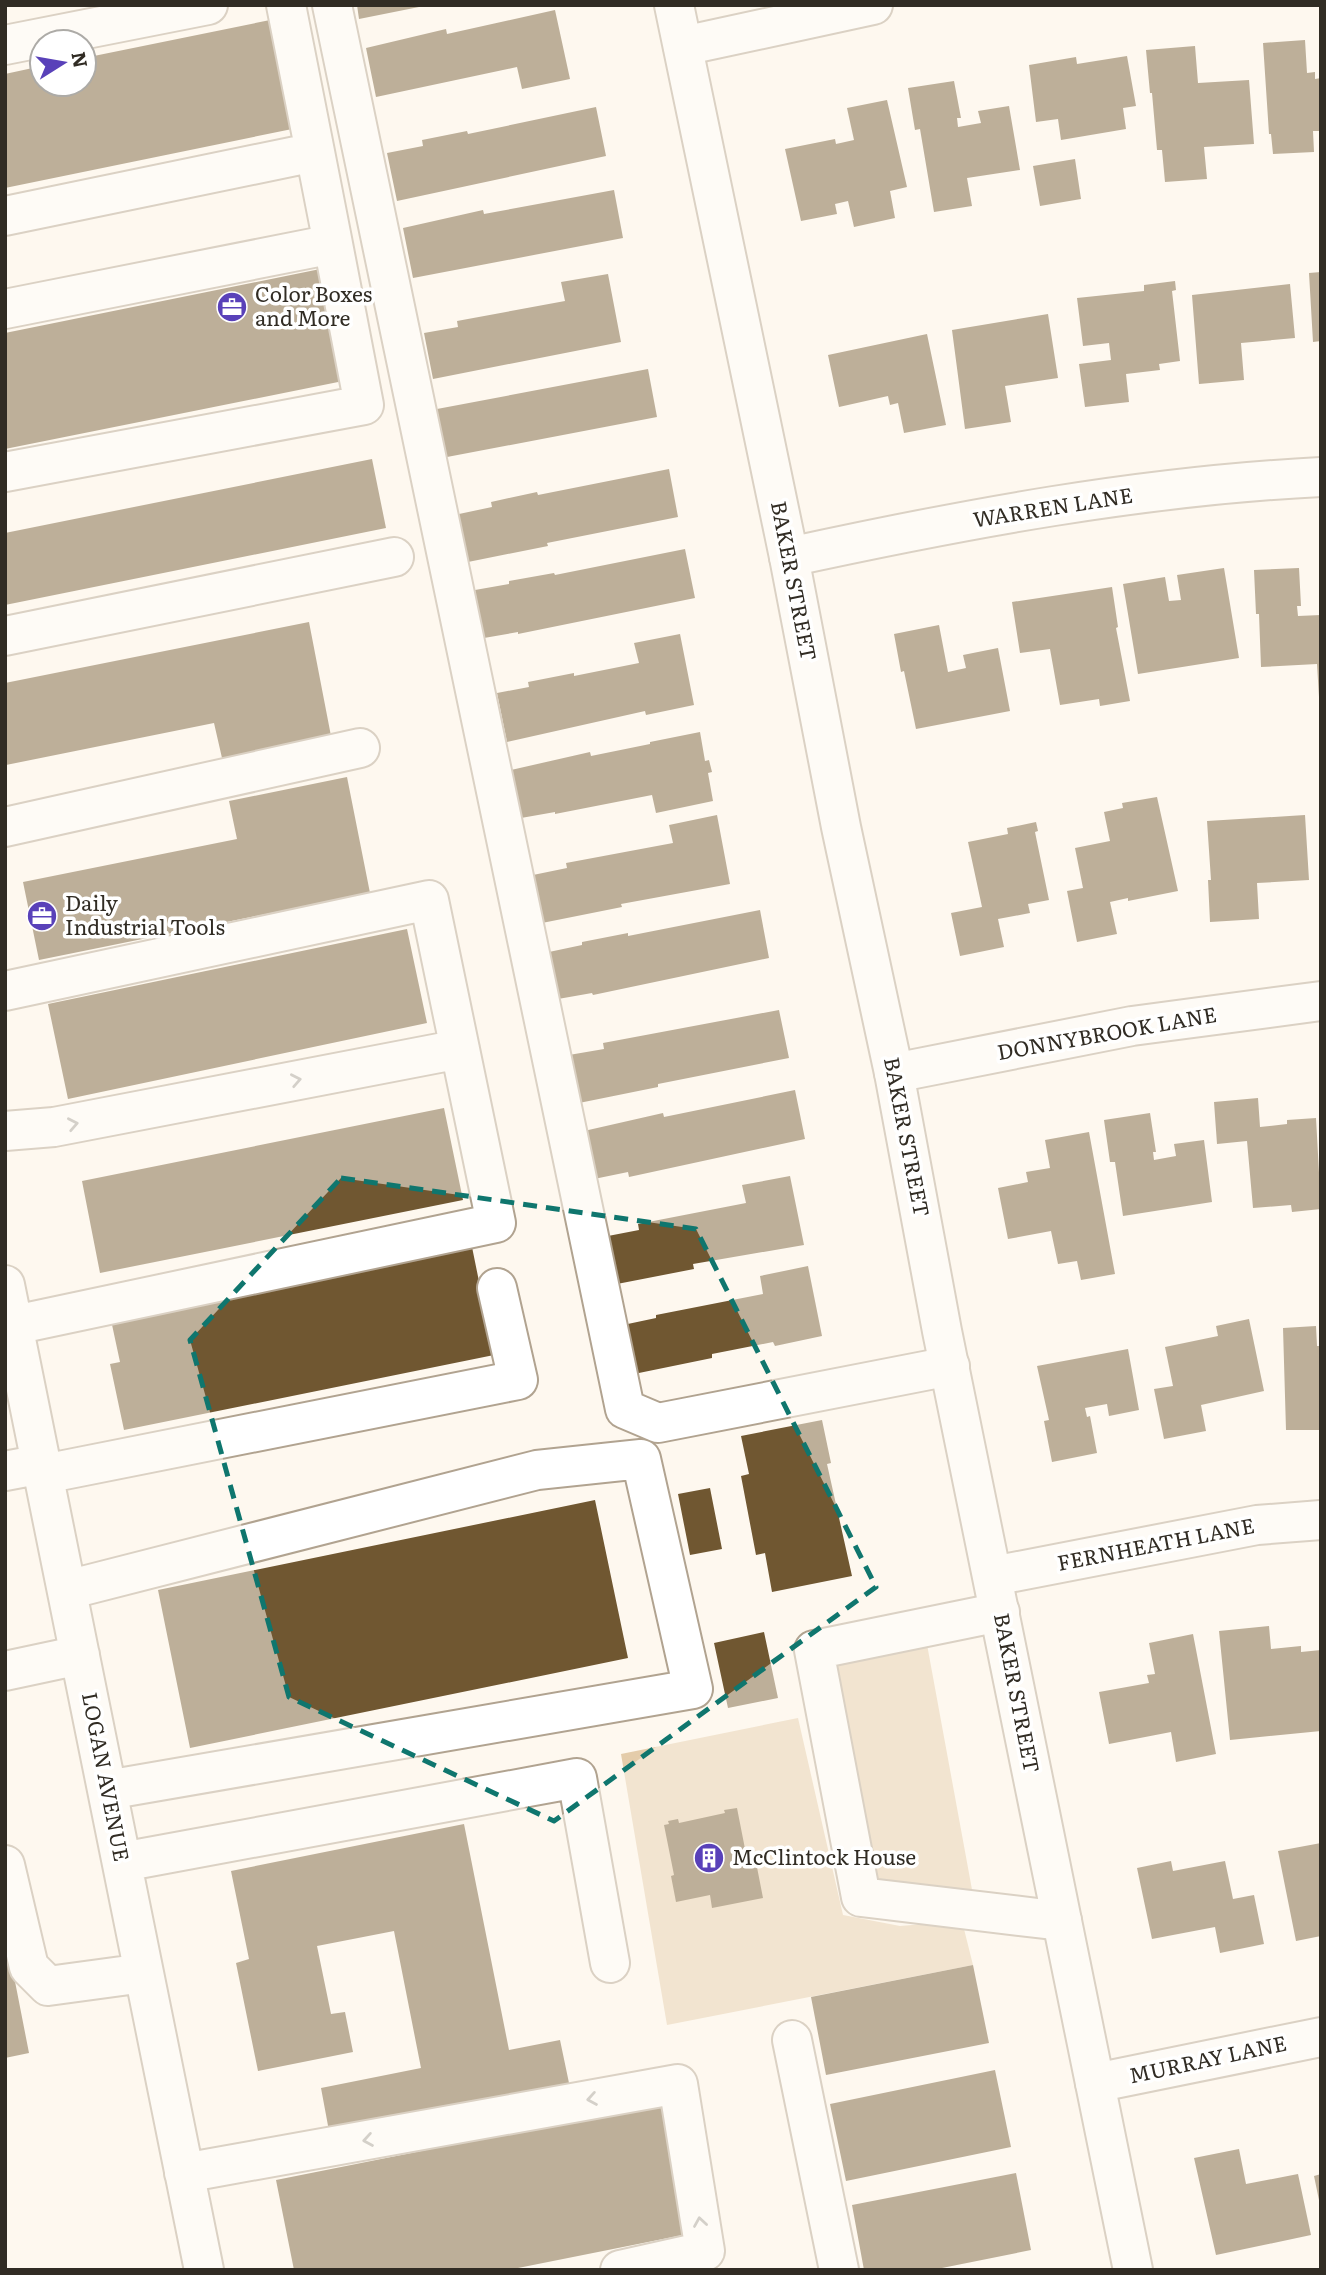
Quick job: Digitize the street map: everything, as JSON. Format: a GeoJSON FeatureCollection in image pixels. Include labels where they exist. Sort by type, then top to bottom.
{"type":"FeatureCollection","features":[{"type":"Feature","properties":{"kind":"street"},"geometry":{"type":"LineString","coordinates":[[5,45],[208,5]]}},
{"type":"Feature","properties":{"kind":"street"},"geometry":{"type":"LineString","coordinates":[[5,472],[364,405],[286,5]]}},
{"type":"Feature","properties":{"kind":"street"},"geometry":{"type":"LineString","coordinates":[[332,5],[625,1409],[658,1423],[950,1366]]}},
{"type":"Feature","properties":{"kind":"street","name":"BAKER STREET"},"geometry":{"type":"LineString","coordinates":[[674,5],[789,557],[841,827],[894,1073],[950,1366],[1133,2270]]}},
{"type":"Feature","properties":{"kind":"street"},"geometry":{"type":"LineString","coordinates":[[682,46],[873,5]]}},
{"type":"Feature","properties":{"kind":"street"},"geometry":{"type":"LineString","coordinates":[[5,216],[315,152]]}},
{"type":"Feature","properties":{"kind":"street"},"geometry":{"type":"LineString","coordinates":[[5,309],[333,244]]}},
{"type":"Feature","properties":{"kind":"street","name":"WARREN LANE"},"geometry":{"type":"LineString","coordinates":[[789,557],[1058,504],[1250,481],[1321,477]]}},
{"type":"Feature","properties":{"kind":"street"},"geometry":{"type":"LineString","coordinates":[[5,636],[394,558]]}},
{"type":"Feature","properties":{"kind":"street"},"geometry":{"type":"LineString","coordinates":[[5,827],[360,748]]}},
{"type":"Feature","properties":{"kind":"street"},"geometry":{"type":"LineString","coordinates":[[5,991],[429,901],[496,1223],[9,1326]]}},
{"type":"Feature","properties":{"kind":"street","name":"DONNYBROOK LANE"},"geometry":{"type":"LineString","coordinates":[[894,1073],[1132,1026],[1321,1001]]}},
{"type":"Feature","properties":{"kind":"street"},"geometry":{"type":"LineString","coordinates":[[5,1131],[54,1127],[460,1049]]}},
{"type":"Feature","properties":{"kind":"street","name":"LOGAN AVENUE"},"geometry":{"type":"LineString","coordinates":[[5,1285],[30,1470],[67,1590],[204,2270]]}},
{"type":"Feature","properties":{"kind":"street"},"geometry":{"type":"LineString","coordinates":[[30,1470],[518,1380],[497,1288]]}},
{"type":"Feature","properties":{"kind":"street"},"geometry":{"type":"LineString","coordinates":[[67,1590],[537,1470],[640,1459],[693,1689],[107,1790]]}},
{"type":"Feature","properties":{"kind":"street","name":"FERNHEATH LANE"},"geometry":{"type":"LineString","coordinates":[[1062,1921],[861,1897],[814,1650],[996,1594],[1257,1525],[1321,1520]]}},
{"type":"Feature","properties":{"kind":"street"},"geometry":{"type":"LineString","coordinates":[[5,1671],[80,1655]]}},
{"type":"Feature","properties":{"kind":"street"},"geometry":{"type":"LineString","coordinates":[[122,1862],[577,1778],[610,1964]]}},
{"type":"Feature","properties":{"kind":"street"},"geometry":{"type":"LineString","coordinates":[[5,1865],[29,1967],[48,1986],[144,1973]]}},
{"type":"Feature","properties":{"kind":"street","name":"MURRAY LANE"},"geometry":{"type":"LineString","coordinates":[[1095,2083],[1321,2037]]}},
{"type":"Feature","properties":{"kind":"street"},"geometry":{"type":"LineString","coordinates":[[792,2040],[839,2270]]}},
{"type":"Feature","properties":{"kind":"street"},"geometry":{"type":"LineString","coordinates":[[184,2173],[678,2084],[705,2251],[620,2270]]}},
{"type":"Feature","properties":{"kind":"highlighted area"},"geometry":{"type":"Polygon","coordinates":[[[341,1178],[696,1229],[876,1587],[554,1821],[289,1697],[190,1340],[341,1178]]]}},
{"type":"Feature","properties":{"kind":"shaded area"},"geometry":{"type":"Polygon","coordinates":[[[926,1639],[973,1895],[875,1887],[830,1671],[845,1652],[926,1639]]]}},
{"type":"Feature","properties":{"kind":"shaded area"},"geometry":{"type":"Polygon","coordinates":[[[798,1718],[843,1915],[900,1926],[962,1921],[973,1965],[667,2025],[621,1754],[798,1718]]]}},
{"type":"Feature","properties":{"kind":"building"},"geometry":{"type":"Polygon","coordinates":[[[357,5],[424,5],[424,6],[359,19],[357,5]]]}},
{"type":"Feature","properties":{"kind":"building"},"geometry":{"type":"Polygon","coordinates":[[[555,10],[570,79],[522,89],[517,67],[376,97],[366,48],[446,29],[447,34],[555,10]]]}},
{"type":"Feature","properties":{"kind":"building"},"geometry":{"type":"Polygon","coordinates":[[[280,18],[302,127],[5,188],[5,74],[28,69],[28,98],[98,98],[98,55],[280,18]]]}},
{"type":"Feature","properties":{"kind":"building"},"geometry":{"type":"Polygon","coordinates":[[[1305,40],[1307,73],[1315,72],[1315,79],[1321,78],[1321,131],[1313,131],[1314,152],[1273,154],[1269,134],[1263,43],[1305,40]]]}},
{"type":"Feature","properties":{"kind":"building"},"geometry":{"type":"Polygon","coordinates":[[[1195,46],[1198,83],[1249,80],[1254,144],[1204,147],[1207,179],[1165,182],[1162,150],[1157,150],[1146,50],[1195,46]]]}},
{"type":"Feature","properties":{"kind":"building"},"geometry":{"type":"Polygon","coordinates":[[[1127,56],[1136,106],[1123,108],[1126,129],[1061,140],[1058,119],[1036,122],[1029,65],[1076,57],[1077,64],[1127,56]]]}},
{"type":"Feature","properties":{"kind":"building"},"geometry":{"type":"Polygon","coordinates":[[[954,81],[961,118],[957,118],[958,127],[981,123],[978,111],[1009,106],[1020,170],[967,178],[972,206],[934,212],[920,129],[915,130],[908,88],[954,81]]]}},
{"type":"Feature","properties":{"kind":"building"},"geometry":{"type":"Polygon","coordinates":[[[887,100],[907,187],[890,191],[895,218],[854,227],[848,201],[835,204],[837,214],[801,221],[785,149],[835,139],[836,144],[854,140],[847,108],[887,100]]]}},
{"type":"Feature","properties":{"kind":"building"},"geometry":{"type":"Polygon","coordinates":[[[596,107],[606,156],[397,201],[387,153],[423,146],[422,140],[467,131],[468,134],[596,107]]]}},
{"type":"Feature","properties":{"kind":"building"},"geometry":{"type":"Polygon","coordinates":[[[1075,159],[1081,199],[1040,206],[1033,166],[1075,159]]]}},
{"type":"Feature","properties":{"kind":"building"},"geometry":{"type":"Polygon","coordinates":[[[614,190],[623,238],[413,278],[403,228],[483,210],[484,214],[614,190]]]}},
{"type":"Feature","properties":{"kind":"building"},"geometry":{"type":"Polygon","coordinates":[[[330,267],[353,379],[5,449],[5,333],[330,267]]]}},
{"type":"Feature","properties":{"kind":"building"},"geometry":{"type":"Polygon","coordinates":[[[1321,272],[1321,341],[1313,342],[1309,273],[1321,272]]]}},
{"type":"Feature","properties":{"kind":"building"},"geometry":{"type":"Polygon","coordinates":[[[608,274],[621,342],[433,379],[424,333],[458,327],[457,321],[565,301],[561,282],[608,274]]]}},
{"type":"Feature","properties":{"kind":"building"},"geometry":{"type":"Polygon","coordinates":[[[1175,281],[1176,290],[1172,291],[1180,361],[1159,364],[1160,370],[1126,374],[1129,402],[1085,407],[1079,364],[1111,360],[1109,343],[1083,346],[1077,298],[1144,291],[1144,285],[1175,281]]]}},
{"type":"Feature","properties":{"kind":"building"},"geometry":{"type":"Polygon","coordinates":[[[1290,284],[1295,338],[1241,343],[1244,380],[1199,384],[1192,295],[1290,284]]]}},
{"type":"Feature","properties":{"kind":"building"},"geometry":{"type":"Polygon","coordinates":[[[1048,314],[1058,378],[1005,386],[1011,422],[965,429],[952,330],[1048,314]]]}},
{"type":"Feature","properties":{"kind":"building"},"geometry":{"type":"Polygon","coordinates":[[[927,334],[946,425],[904,433],[898,403],[890,405],[888,396],[839,407],[828,355],[927,334]]]}},
{"type":"Feature","properties":{"kind":"building"},"geometry":{"type":"Polygon","coordinates":[[[648,369],[657,417],[447,457],[437,409],[648,369]]]}},
{"type":"Feature","properties":{"kind":"building"},"geometry":{"type":"Polygon","coordinates":[[[372,459],[386,528],[5,605],[5,533],[372,459]]]}},
{"type":"Feature","properties":{"kind":"building"},"geometry":{"type":"Polygon","coordinates":[[[669,469],[678,517],[468,562],[459,514],[492,507],[491,502],[537,492],[538,495],[669,469]]]}},
{"type":"Feature","properties":{"kind":"building"},"geometry":{"type":"Polygon","coordinates":[[[685,549],[695,598],[518,634],[484,638],[475,590],[509,584],[509,581],[554,573],[555,575],[685,549]]]}},
{"type":"Feature","properties":{"kind":"building"},"geometry":{"type":"Polygon","coordinates":[[[1224,568],[1239,658],[1138,674],[1123,584],[1165,577],[1169,601],[1181,600],[1177,575],[1224,568]]]}},
{"type":"Feature","properties":{"kind":"building"},"geometry":{"type":"Polygon","coordinates":[[[1299,568],[1301,606],[1297,606],[1298,616],[1321,615],[1321,697],[1317,664],[1261,667],[1254,570],[1299,568]]]}},
{"type":"Feature","properties":{"kind":"building"},"geometry":{"type":"Polygon","coordinates":[[[1112,587],[1116,628],[1130,701],[1100,706],[1099,699],[1060,705],[1050,649],[1020,653],[1012,602],[1112,587]]]}},
{"type":"Feature","properties":{"kind":"building"},"geometry":{"type":"Polygon","coordinates":[[[309,622],[331,736],[222,758],[214,723],[6,765],[5,683],[309,622]]]}},
{"type":"Feature","properties":{"kind":"building"},"geometry":{"type":"Polygon","coordinates":[[[939,625],[948,672],[966,668],[963,655],[998,648],[1010,711],[916,729],[894,634],[939,625]]]}},
{"type":"Feature","properties":{"kind":"building"},"geometry":{"type":"Polygon","coordinates":[[[680,634],[694,705],[646,715],[645,711],[507,742],[497,693],[529,687],[528,682],[639,663],[634,643],[680,634]]]}},
{"type":"Feature","properties":{"kind":"building"},"geometry":{"type":"Polygon","coordinates":[[[700,732],[705,761],[709,760],[712,772],[708,773],[713,801],[656,813],[652,795],[521,818],[511,770],[700,732]]]}},
{"type":"Feature","properties":{"kind":"building"},"geometry":{"type":"Polygon","coordinates":[[[347,777],[370,893],[39,960],[23,882],[237,839],[229,801],[347,777]]]}},
{"type":"Feature","properties":{"kind":"building"},"geometry":{"type":"Polygon","coordinates":[[[1157,797],[1178,891],[1110,902],[1117,934],[1077,942],[1067,891],[1083,888],[1075,848],[1110,841],[1104,812],[1123,808],[1122,803],[1157,797]]]}},
{"type":"Feature","properties":{"kind":"building"},"geometry":{"type":"Polygon","coordinates":[[[717,815],[730,884],[621,904],[622,907],[542,923],[533,875],[567,868],[566,863],[673,843],[669,825],[717,815]]]}},
{"type":"Feature","properties":{"kind":"building"},"geometry":{"type":"Polygon","coordinates":[[[1305,815],[1309,880],[1257,883],[1259,919],[1210,922],[1208,880],[1211,880],[1207,821],[1305,815]]]}},
{"type":"Feature","properties":{"kind":"building"},"geometry":{"type":"Polygon","coordinates":[[[1036,822],[1038,831],[1035,832],[1049,900],[1028,904],[1030,913],[998,919],[1004,947],[960,956],[951,913],[982,907],[968,842],[1008,834],[1007,828],[1036,822]]]}},
{"type":"Feature","properties":{"kind":"building"},"geometry":{"type":"Polygon","coordinates":[[[760,910],[769,958],[593,995],[592,993],[558,999],[549,952],[582,945],[582,942],[628,933],[628,936],[760,910]]]}},
{"type":"Feature","properties":{"kind":"building"},"geometry":{"type":"Polygon","coordinates":[[[407,929],[427,1023],[68,1099],[48,1004],[407,929]]]}},
{"type":"Feature","properties":{"kind":"building"},"geometry":{"type":"Polygon","coordinates":[[[779,1010],[789,1058],[579,1103],[569,1055],[604,1049],[603,1043],[779,1010]]]}},
{"type":"Feature","properties":{"kind":"building"},"geometry":{"type":"Polygon","coordinates":[[[795,1090],[805,1139],[629,1177],[628,1172],[594,1179],[584,1131],[663,1113],[664,1117],[795,1090]]]}},
{"type":"Feature","properties":{"kind":"building"},"geometry":{"type":"Polygon","coordinates":[[[1258,1098],[1260,1127],[1287,1124],[1287,1120],[1316,1118],[1321,1209],[1292,1212],[1291,1205],[1253,1208],[1247,1141],[1217,1144],[1214,1102],[1258,1098]]]}},
{"type":"Feature","properties":{"kind":"building"},"geometry":{"type":"Polygon","coordinates":[[[444,1108],[463,1200],[100,1273],[82,1181],[444,1108]]]}},
{"type":"Feature","properties":{"kind":"building"},"geometry":{"type":"Polygon","coordinates":[[[1150,1113],[1156,1152],[1153,1152],[1154,1160],[1176,1156],[1174,1144],[1204,1140],[1212,1202],[1123,1216],[1115,1162],[1110,1162],[1104,1120],[1150,1113]]]}},
{"type":"Feature","properties":{"kind":"building"},"geometry":{"type":"Polygon","coordinates":[[[1089,1132],[1115,1274],[1081,1280],[1077,1261],[1058,1264],[1051,1231],[1008,1239],[998,1188],[1028,1182],[1026,1172],[1050,1168],[1045,1140],[1089,1132]]]}},
{"type":"Feature","properties":{"kind":"building"},"geometry":{"type":"Polygon","coordinates":[[[790,1176],[804,1245],[693,1264],[694,1269],[617,1284],[608,1236],[639,1230],[638,1224],[746,1203],[742,1185],[790,1176]]]}},
{"type":"Feature","properties":{"kind":"building"},"geometry":{"type":"Polygon","coordinates":[[[472,1247],[494,1355],[124,1430],[110,1364],[120,1362],[111,1320],[472,1247]]]}},
{"type":"Feature","properties":{"kind":"building"},"geometry":{"type":"Polygon","coordinates":[[[808,1266],[822,1336],[775,1346],[773,1342],[712,1354],[712,1358],[634,1374],[623,1325],[656,1318],[656,1315],[763,1294],[760,1276],[808,1266]]]}},
{"type":"Feature","properties":{"kind":"building"},"geometry":{"type":"Polygon","coordinates":[[[1249,1319],[1264,1391],[1201,1405],[1206,1431],[1164,1439],[1154,1389],[1173,1386],[1165,1347],[1218,1336],[1216,1326],[1249,1319]]]}},
{"type":"Feature","properties":{"kind":"building"},"geometry":{"type":"Polygon","coordinates":[[[1316,1326],[1317,1346],[1321,1346],[1321,1430],[1286,1430],[1283,1328],[1316,1326]]]}},
{"type":"Feature","properties":{"kind":"building"},"geometry":{"type":"Polygon","coordinates":[[[1128,1349],[1139,1410],[1109,1416],[1107,1404],[1085,1408],[1087,1417],[1090,1416],[1097,1453],[1052,1462],[1044,1421],[1049,1420],[1037,1366],[1128,1349]]]}},
{"type":"Feature","properties":{"kind":"building"},"geometry":{"type":"Polygon","coordinates":[[[822,1420],[831,1463],[827,1464],[852,1576],[772,1592],[765,1553],[756,1555],[741,1476],[749,1474],[741,1436],[822,1420]]]}},
{"type":"Feature","properties":{"kind":"building"},"geometry":{"type":"Polygon","coordinates":[[[710,1488],[722,1549],[690,1555],[678,1494],[710,1488]]]}},
{"type":"Feature","properties":{"kind":"building"},"geometry":{"type":"Polygon","coordinates":[[[595,1500],[628,1658],[190,1748],[158,1590],[595,1500]]]}},
{"type":"Feature","properties":{"kind":"building"},"geometry":{"type":"Polygon","coordinates":[[[1269,1626],[1271,1649],[1301,1646],[1301,1652],[1321,1650],[1321,1731],[1230,1740],[1219,1631],[1269,1626]]]}},
{"type":"Feature","properties":{"kind":"building"},"geometry":{"type":"Polygon","coordinates":[[[764,1632],[778,1698],[728,1708],[714,1643],[764,1632]]]}},
{"type":"Feature","properties":{"kind":"building"},"geometry":{"type":"Polygon","coordinates":[[[1193,1634],[1216,1754],[1176,1762],[1171,1732],[1109,1744],[1099,1692],[1149,1683],[1147,1675],[1155,1674],[1149,1643],[1193,1634]]]}},
{"type":"Feature","properties":{"kind":"building","name":"McClintock House"},"geometry":{"type":"Polygon","coordinates":[[[737,1808],[747,1859],[755,1857],[763,1898],[712,1908],[710,1895],[676,1902],[671,1876],[674,1875],[664,1825],[669,1824],[668,1821],[678,1819],[679,1823],[737,1808]]]}},
{"type":"Feature","properties":{"kind":"building"},"geometry":{"type":"Polygon","coordinates":[[[464,1824],[509,2050],[560,2040],[569,2083],[329,2131],[321,2088],[421,2068],[394,1931],[317,1946],[331,2014],[345,2012],[353,2052],[258,2071],[236,1963],[249,1959],[231,1871],[464,1824]]]}},
{"type":"Feature","properties":{"kind":"building"},"geometry":{"type":"Polygon","coordinates":[[[1321,1843],[1321,1936],[1296,1941],[1278,1851],[1321,1843]]]}},
{"type":"Feature","properties":{"kind":"building"},"geometry":{"type":"Polygon","coordinates":[[[1171,1861],[1173,1871],[1225,1861],[1233,1899],[1254,1895],[1264,1944],[1220,1953],[1215,1927],[1152,1939],[1137,1868],[1171,1861]]]}},
{"type":"Feature","properties":{"kind":"building"},"geometry":{"type":"Polygon","coordinates":[[[11,1961],[29,2053],[5,2058],[5,1962],[11,1961]]]}},
{"type":"Feature","properties":{"kind":"building"},"geometry":{"type":"Polygon","coordinates":[[[973,1965],[989,2043],[826,2075],[811,1997],[973,1965]]]}},
{"type":"Feature","properties":{"kind":"building"},"geometry":{"type":"Polygon","coordinates":[[[995,2070],[1011,2147],[846,2181],[830,2104],[995,2070]]]}},
{"type":"Feature","properties":{"kind":"building"},"geometry":{"type":"Polygon","coordinates":[[[667,2102],[693,2233],[508,2270],[294,2270],[276,2180],[667,2102]]]}},
{"type":"Feature","properties":{"kind":"building"},"geometry":{"type":"Polygon","coordinates":[[[1239,2149],[1246,2184],[1298,2174],[1311,2235],[1216,2255],[1194,2158],[1239,2149]]]}},
{"type":"Feature","properties":{"kind":"building"},"geometry":{"type":"Polygon","coordinates":[[[1016,2173],[1031,2250],[932,2270],[864,2270],[852,2205],[1016,2173]]]}},
{"type":"Feature","properties":{"kind":"building"},"geometry":{"type":"Polygon","coordinates":[[[1321,2174],[1321,2205],[1320,2205],[1314,2176],[1321,2174]]]}},
{"type":"Feature","properties":{"kind":"place","name":"Color Boxes and More"},"geometry":{"type":"Point","coordinates":[232,307]}},
{"type":"Feature","properties":{"kind":"place","name":"Daily Industrial Tools"},"geometry":{"type":"Point","coordinates":[42,916]}},
{"type":"Feature","properties":{"kind":"place","name":"McClintock House"},"geometry":{"type":"Point","coordinates":[709,1858]}}]}
